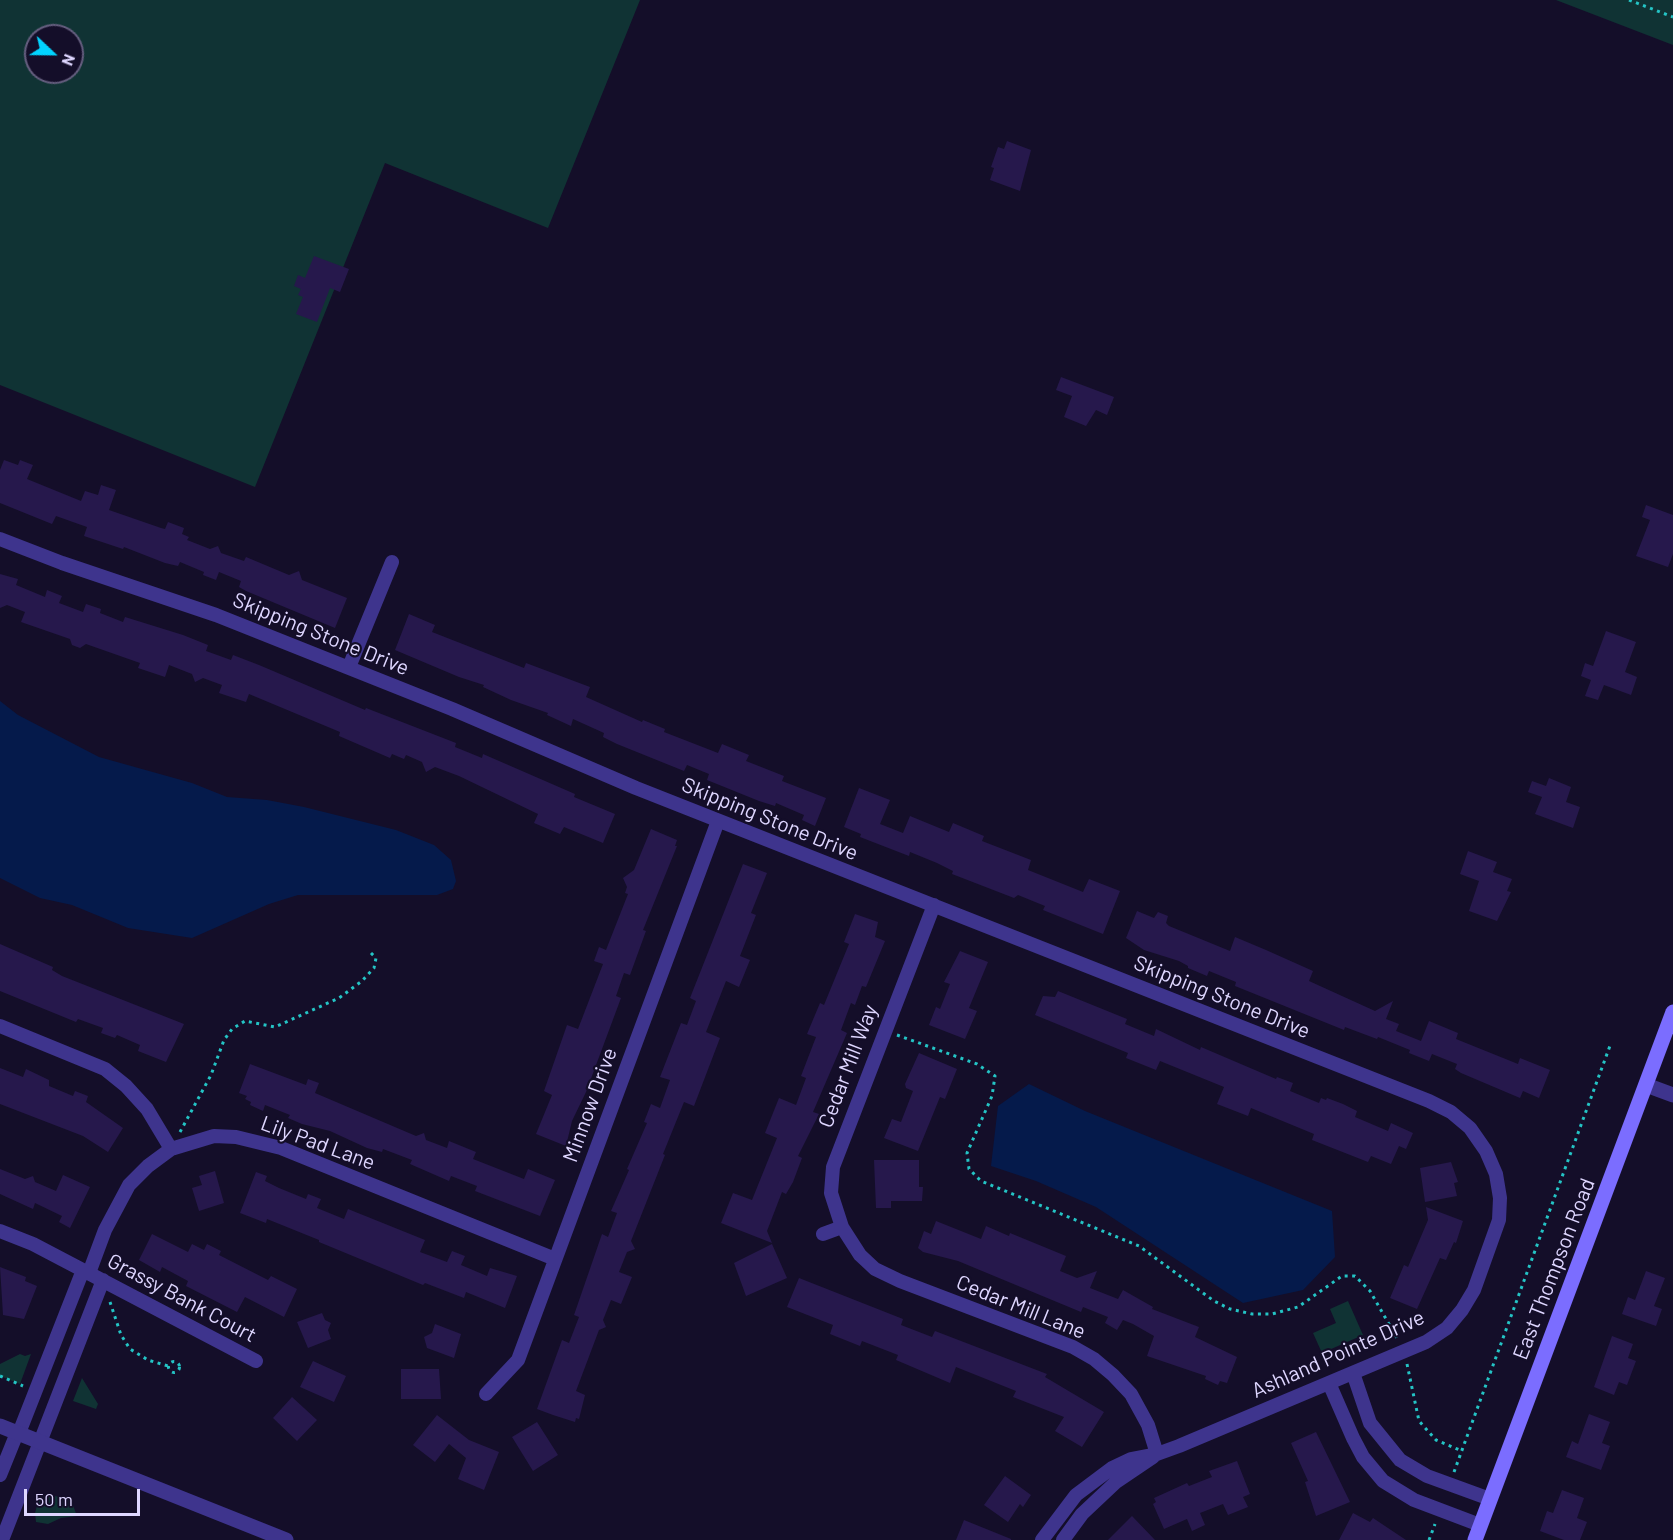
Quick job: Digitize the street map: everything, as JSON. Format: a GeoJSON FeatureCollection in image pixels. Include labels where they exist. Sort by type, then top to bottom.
{"type":"FeatureCollection","features":[{"type":"Feature","properties":{"kind":"main road","name":"East Thompson Road"},"geometry":{"type":"LineString","coordinates":[[1475,1540],[1673,1012]]}},
{"type":"Feature","properties":{"kind":"street","name":"Skipping Stone Drive"},"geometry":{"type":"LineString","coordinates":[[0,539],[216,615],[504,730],[718,821],[1436,1105],[1451,1112],[1470,1128],[1486,1152],[1496,1174]]}},
{"type":"Feature","properties":{"kind":"street"},"geometry":{"type":"LineString","coordinates":[[349,668],[392,562]]}},
{"type":"Feature","properties":{"kind":"street","name":"Minnow Drive"},"geometry":{"type":"LineString","coordinates":[[486,1394],[518,1360],[718,821]]}},
{"type":"Feature","properties":{"kind":"street","name":"Cedar Mill Way"},"geometry":{"type":"LineString","coordinates":[[842,1227],[831,1193],[833,1167],[934,905]]}},
{"type":"Feature","properties":{"kind":"street"},"geometry":{"type":"LineString","coordinates":[[0,1026],[105,1069],[126,1086],[147,1109],[171,1149]]}},
{"type":"Feature","properties":{"kind":"street"},"geometry":{"type":"LineString","coordinates":[[1646,1085],[1673,1095]]}},
{"type":"Feature","properties":{"kind":"street","name":"Lily Pad Lane"},"geometry":{"type":"LineString","coordinates":[[0,1475],[105,1230],[129,1185],[148,1166],[171,1149],[214,1136],[256,1141],[281,1148],[555,1259]]}},
{"type":"Feature","properties":{"kind":"street","name":"Ashland Pointe Drive"},"geometry":{"type":"LineString","coordinates":[[1042,1540],[1076,1495],[1112,1468],[1131,1459],[1157,1454],[1353,1373],[1426,1342],[1447,1328],[1462,1310],[1474,1290],[1499,1221],[1500,1198],[1496,1174]]}},
{"type":"Feature","properties":{"kind":"street"},"geometry":{"type":"LineString","coordinates":[[823,1234],[842,1227]]}},
{"type":"Feature","properties":{"kind":"street","name":"Cedar Mill Lane"},"geometry":{"type":"LineString","coordinates":[[842,1227],[860,1255],[875,1269],[900,1281],[1073,1347],[1094,1359],[1131,1394],[1148,1425],[1157,1454]]}},
{"type":"Feature","properties":{"kind":"street","name":"Grassy Bank Court"},"geometry":{"type":"LineString","coordinates":[[0,1231],[33,1244],[256,1361]]}},
{"type":"Feature","properties":{"kind":"street"},"geometry":{"type":"LineString","coordinates":[[2,1540],[103,1280]]}},
{"type":"Feature","properties":{"kind":"street"},"geometry":{"type":"LineString","coordinates":[[1353,1373],[1370,1423],[1382,1440],[1409,1468],[1490,1499]]}},
{"type":"Feature","properties":{"kind":"street"},"geometry":{"type":"LineString","coordinates":[[1329,1383],[1361,1452],[1383,1481],[1395,1491],[1480,1525]]}},
{"type":"Feature","properties":{"kind":"street"},"geometry":{"type":"LineString","coordinates":[[0,1426],[286,1540]]}},
{"type":"Feature","properties":{"kind":"street"},"geometry":{"type":"LineString","coordinates":[[1361,1452],[1382,1440]]}},
{"type":"Feature","properties":{"kind":"street","name":"Ashland Pointe Drive"},"geometry":{"type":"LineString","coordinates":[[1063,1540],[1082,1514],[1116,1482],[1157,1454]]}},
{"type":"Feature","properties":{"kind":"path"},"geometry":{"type":"LineString","coordinates":[[1629,0],[1673,17]]}},
{"type":"Feature","properties":{"kind":"path"},"geometry":{"type":"LineString","coordinates":[[171,1149],[211,1075],[224,1040],[232,1029],[245,1021],[275,1027],[339,998],[362,981],[374,968],[376,958],[368,950]]}},
{"type":"Feature","properties":{"kind":"path"},"geometry":{"type":"LineString","coordinates":[[885,1030],[977,1065],[995,1076],[992,1096],[967,1154],[969,1169],[981,1181],[1131,1242],[1162,1260],[1214,1301],[1230,1310],[1252,1314],[1272,1314],[1298,1307],[1342,1276],[1355,1276],[1370,1291],[1398,1338],[1412,1381],[1419,1421],[1436,1440],[1462,1451]]}},
{"type":"Feature","properties":{"kind":"path"},"geometry":{"type":"LineString","coordinates":[[1449,1484],[1611,1043]]}},
{"type":"Feature","properties":{"kind":"path"},"geometry":{"type":"LineString","coordinates":[[103,1280],[125,1342],[136,1354],[168,1366]]}},
{"type":"Feature","properties":{"kind":"path"},"geometry":{"type":"LineString","coordinates":[[0,1376],[34,1393]]}},
{"type":"Feature","properties":{"kind":"path"},"geometry":{"type":"LineString","coordinates":[[1429,1540],[1440,1510]]}},
{"type":"Feature","properties":{"kind":"green space"},"geometry":{"type":"Polygon","coordinates":[[[0,0],[640,0],[548,228],[385,163],[255,487],[0,385],[0,0]]]}},
{"type":"Feature","properties":{"kind":"green space"},"geometry":{"type":"Polygon","coordinates":[[[1556,0],[1673,0],[1673,45],[1556,0]]]}},
{"type":"Feature","properties":{"kind":"green space"},"geometry":{"type":"Polygon","coordinates":[[[1348,1301],[1363,1335],[1322,1353],[1313,1333],[1336,1323],[1330,1309],[1348,1301]]]}},
{"type":"Feature","properties":{"kind":"green space"},"geometry":{"type":"Polygon","coordinates":[[[20,1354],[25,1356],[31,1354],[20,1384],[0,1376],[0,1364],[20,1354]]]}},
{"type":"Feature","properties":{"kind":"green space"},"geometry":{"type":"Polygon","coordinates":[[[82,1378],[98,1404],[96,1409],[73,1401],[82,1378]]]}},
{"type":"Feature","properties":{"kind":"green space"},"geometry":{"type":"Polygon","coordinates":[[[47,1494],[71,1500],[77,1516],[61,1518],[48,1524],[36,1522],[35,1513],[39,1499],[47,1494]]]}},
{"type":"Feature","properties":{"kind":"water"},"geometry":{"type":"Polygon","coordinates":[[[0,701],[18,715],[99,757],[192,783],[227,797],[267,800],[304,807],[396,830],[434,845],[451,860],[456,881],[453,889],[437,895],[298,895],[269,904],[192,938],[128,928],[72,905],[40,898],[0,878],[0,701]]]}},
{"type":"Feature","properties":{"kind":"water"},"geometry":{"type":"Polygon","coordinates":[[[1029,1084],[1085,1111],[1332,1211],[1335,1257],[1303,1290],[1243,1303],[1096,1207],[1036,1181],[991,1166],[998,1106],[1029,1084]]]}},
{"type":"Feature","properties":{"kind":"building"},"geometry":{"type":"Polygon","coordinates":[[[1007,141],[1031,150],[1020,191],[990,180],[994,168],[991,167],[998,147],[1004,149],[1007,141]]]}},
{"type":"Feature","properties":{"kind":"building"},"geometry":{"type":"Polygon","coordinates":[[[314,256],[349,269],[340,292],[330,288],[317,322],[296,314],[303,297],[298,295],[301,289],[294,286],[298,275],[305,278],[314,256]]]}},
{"type":"Feature","properties":{"kind":"building"},"geometry":{"type":"Polygon","coordinates":[[[1061,377],[1114,397],[1107,415],[1096,410],[1086,426],[1064,417],[1072,396],[1056,390],[1061,377]]]}},
{"type":"Feature","properties":{"kind":"building"},"geometry":{"type":"Polygon","coordinates":[[[4,460],[18,465],[20,460],[33,465],[27,479],[81,501],[85,491],[98,495],[101,485],[116,490],[109,510],[165,529],[168,522],[184,528],[182,534],[189,537],[187,540],[210,549],[218,546],[221,553],[244,561],[246,557],[289,575],[299,571],[302,580],[347,598],[335,628],[246,591],[239,587],[241,581],[219,572],[216,580],[180,562],[178,566],[165,563],[124,547],[123,549],[84,536],[87,527],[56,516],[52,524],[0,503],[0,470],[4,460]]]}},
{"type":"Feature","properties":{"kind":"building"},"geometry":{"type":"Polygon","coordinates":[[[1646,505],[1673,515],[1673,554],[1668,567],[1636,556],[1650,520],[1642,517],[1646,505]]]}},
{"type":"Feature","properties":{"kind":"building"},"geometry":{"type":"Polygon","coordinates":[[[0,574],[18,579],[16,585],[45,597],[47,590],[62,596],[59,603],[83,612],[86,604],[101,609],[100,613],[123,622],[125,617],[183,635],[208,645],[206,651],[231,660],[233,655],[259,665],[365,710],[366,708],[456,743],[455,747],[482,758],[483,754],[575,794],[574,797],[615,814],[603,843],[564,827],[560,834],[534,823],[538,814],[459,776],[435,767],[426,772],[422,762],[406,755],[404,759],[392,754],[390,758],[339,736],[340,732],[249,694],[246,702],[219,693],[222,685],[203,678],[195,682],[192,674],[169,665],[165,677],[138,668],[140,663],[86,644],[80,648],[72,645],[70,639],[21,622],[25,612],[7,605],[0,608],[0,574]]]}},
{"type":"Feature","properties":{"kind":"building"},"geometry":{"type":"Polygon","coordinates":[[[409,614],[435,625],[432,632],[524,668],[526,663],[590,687],[586,697],[642,722],[643,720],[665,729],[664,732],[718,753],[722,744],[749,755],[746,761],[784,776],[782,781],[826,798],[815,826],[802,820],[804,815],[776,803],[775,806],[759,801],[707,780],[709,774],[687,765],[684,771],[617,744],[603,737],[604,733],[573,719],[571,726],[547,715],[548,713],[483,687],[484,685],[395,650],[409,614]]]}},
{"type":"Feature","properties":{"kind":"building"},"geometry":{"type":"Polygon","coordinates":[[[1606,631],[1636,642],[1625,672],[1637,677],[1631,695],[1604,685],[1598,700],[1585,696],[1591,680],[1581,676],[1585,663],[1593,666],[1606,631]]]}},
{"type":"Feature","properties":{"kind":"building"},"geometry":{"type":"Polygon","coordinates":[[[1549,778],[1571,787],[1566,802],[1580,807],[1573,828],[1535,814],[1542,797],[1528,792],[1532,781],[1546,786],[1549,778]]]}},
{"type":"Feature","properties":{"kind":"building"},"geometry":{"type":"Polygon","coordinates":[[[859,788],[890,800],[880,824],[903,833],[910,816],[949,832],[953,823],[984,836],[982,841],[1031,860],[1028,870],[1083,892],[1089,879],[1120,891],[1103,934],[1043,910],[1045,906],[1018,895],[1014,898],[952,874],[953,871],[910,852],[909,856],[860,837],[861,834],[844,827],[859,788]]]}},
{"type":"Feature","properties":{"kind":"building"},"geometry":{"type":"Polygon","coordinates":[[[651,829],[677,840],[675,846],[677,846],[643,930],[646,931],[630,975],[624,973],[616,996],[621,998],[586,1092],[572,1121],[566,1146],[536,1134],[552,1095],[544,1091],[567,1025],[578,1029],[603,964],[594,961],[599,947],[606,950],[628,894],[625,893],[627,887],[623,878],[634,870],[651,829]]]}},
{"type":"Feature","properties":{"kind":"building"},"geometry":{"type":"Polygon","coordinates":[[[1468,851],[1497,862],[1493,872],[1512,879],[1507,891],[1511,892],[1497,921],[1469,911],[1479,881],[1460,874],[1468,851]]]}},
{"type":"Feature","properties":{"kind":"building"},"geometry":{"type":"Polygon","coordinates":[[[743,864],[767,873],[751,913],[756,915],[740,956],[750,960],[739,987],[726,981],[706,1032],[720,1038],[694,1106],[684,1102],[631,1241],[635,1249],[627,1252],[619,1272],[632,1277],[621,1304],[611,1300],[603,1320],[606,1327],[599,1330],[576,1391],[585,1395],[579,1419],[576,1418],[575,1422],[553,1415],[537,1409],[562,1340],[569,1343],[579,1317],[574,1315],[602,1234],[608,1237],[617,1213],[611,1211],[647,1123],[644,1122],[651,1104],[660,1108],[670,1080],[660,1077],[681,1023],[687,1025],[696,1001],[690,998],[743,864]]]}},
{"type":"Feature","properties":{"kind":"building"},"geometry":{"type":"Polygon","coordinates":[[[1137,911],[1154,918],[1158,912],[1168,916],[1166,923],[1169,926],[1230,951],[1235,937],[1266,950],[1313,971],[1309,981],[1375,1011],[1393,1001],[1386,1019],[1399,1024],[1396,1031],[1421,1041],[1429,1021],[1458,1033],[1456,1039],[1518,1064],[1520,1058],[1550,1070],[1539,1098],[1523,1091],[1520,1098],[1461,1073],[1455,1069],[1457,1064],[1432,1054],[1429,1061],[1409,1053],[1410,1050],[1378,1037],[1377,1039],[1345,1027],[1344,1030],[1235,986],[1236,982],[1209,971],[1207,976],[1188,968],[1179,961],[1144,950],[1126,938],[1137,911]]]}},
{"type":"Feature","properties":{"kind":"building"},"geometry":{"type":"Polygon","coordinates":[[[855,914],[878,922],[875,937],[885,941],[866,987],[862,986],[855,1005],[851,1003],[841,1030],[847,1033],[813,1112],[819,1114],[798,1156],[802,1158],[793,1182],[786,1194],[782,1192],[767,1231],[772,1243],[721,1223],[733,1193],[752,1200],[777,1138],[765,1133],[779,1098],[796,1105],[806,1078],[801,1076],[816,1037],[807,1034],[820,1003],[824,1005],[849,944],[844,942],[855,914]]]}},
{"type":"Feature","properties":{"kind":"building"},"geometry":{"type":"Polygon","coordinates":[[[0,944],[53,967],[52,970],[62,976],[184,1024],[166,1062],[138,1051],[140,1045],[117,1035],[115,1038],[101,1033],[103,1028],[78,1019],[76,1022],[0,991],[0,944]]]}},
{"type":"Feature","properties":{"kind":"building"},"geometry":{"type":"Polygon","coordinates":[[[960,951],[988,962],[969,1008],[977,1011],[965,1039],[929,1025],[936,1007],[940,1009],[950,984],[944,982],[960,951]]]}},
{"type":"Feature","properties":{"kind":"building"},"geometry":{"type":"Polygon","coordinates":[[[1058,991],[1127,1019],[1125,1024],[1154,1036],[1156,1029],[1200,1050],[1201,1047],[1276,1079],[1277,1077],[1293,1083],[1290,1091],[1319,1103],[1321,1098],[1326,1100],[1327,1098],[1343,1104],[1357,1111],[1355,1117],[1388,1131],[1391,1123],[1413,1133],[1406,1149],[1399,1146],[1391,1164],[1371,1156],[1368,1162],[1312,1140],[1314,1134],[1251,1108],[1248,1116],[1217,1104],[1224,1087],[1160,1061],[1156,1070],[1126,1058],[1128,1053],[1035,1015],[1043,996],[1055,997],[1058,991]]]}},
{"type":"Feature","properties":{"kind":"building"},"geometry":{"type":"Polygon","coordinates":[[[919,1053],[957,1069],[945,1099],[940,1097],[918,1151],[884,1138],[892,1119],[901,1122],[913,1091],[906,1088],[905,1084],[919,1053]]]}},
{"type":"Feature","properties":{"kind":"building"},"geometry":{"type":"Polygon","coordinates":[[[250,1064],[306,1085],[308,1079],[319,1083],[315,1093],[416,1136],[424,1133],[426,1140],[447,1148],[449,1141],[476,1152],[473,1159],[524,1179],[528,1169],[555,1180],[540,1216],[475,1191],[477,1186],[451,1176],[449,1181],[410,1164],[412,1160],[383,1149],[382,1152],[367,1148],[330,1131],[302,1124],[288,1118],[290,1115],[265,1105],[263,1111],[250,1105],[251,1102],[245,1099],[247,1096],[239,1093],[250,1064]]]}},
{"type":"Feature","properties":{"kind":"building"},"geometry":{"type":"Polygon","coordinates":[[[0,1068],[23,1077],[26,1069],[49,1080],[49,1086],[73,1096],[75,1091],[88,1096],[86,1102],[123,1128],[108,1152],[83,1136],[0,1104],[0,1068]]]}},
{"type":"Feature","properties":{"kind":"building"},"geometry":{"type":"Polygon","coordinates":[[[874,1160],[919,1160],[919,1187],[923,1187],[922,1201],[891,1201],[891,1208],[876,1208],[874,1160]]]}},
{"type":"Feature","properties":{"kind":"building"},"geometry":{"type":"Polygon","coordinates":[[[1451,1162],[1458,1182],[1454,1183],[1457,1196],[1425,1202],[1420,1168],[1451,1162]]]}},
{"type":"Feature","properties":{"kind":"building"},"geometry":{"type":"Polygon","coordinates":[[[0,1169],[25,1179],[33,1176],[35,1182],[56,1191],[63,1175],[90,1187],[70,1228],[59,1222],[62,1216],[35,1203],[33,1209],[0,1194],[0,1169]]]}},
{"type":"Feature","properties":{"kind":"building"},"geometry":{"type":"Polygon","coordinates":[[[215,1171],[224,1203],[199,1211],[192,1188],[202,1185],[199,1176],[215,1171]]]}},
{"type":"Feature","properties":{"kind":"building"},"geometry":{"type":"Polygon","coordinates":[[[256,1172],[267,1176],[265,1181],[279,1188],[306,1199],[308,1194],[321,1199],[317,1208],[344,1219],[348,1209],[425,1240],[420,1252],[447,1262],[452,1251],[465,1256],[461,1265],[487,1276],[490,1268],[517,1276],[505,1308],[466,1292],[464,1298],[425,1283],[423,1285],[267,1219],[266,1223],[240,1213],[256,1172]]]}},
{"type":"Feature","properties":{"kind":"building"},"geometry":{"type":"Polygon","coordinates":[[[1426,1207],[1463,1221],[1456,1243],[1454,1242],[1446,1260],[1440,1258],[1417,1309],[1390,1298],[1404,1265],[1408,1267],[1428,1220],[1426,1207]]]}},
{"type":"Feature","properties":{"kind":"building"},"geometry":{"type":"Polygon","coordinates":[[[936,1221],[981,1239],[986,1226],[1009,1236],[1010,1233],[1066,1256],[1060,1271],[1077,1278],[1097,1271],[1090,1288],[1118,1299],[1123,1290],[1153,1307],[1152,1309],[1199,1327],[1195,1337],[1237,1357],[1227,1383],[1220,1381],[1218,1385],[1205,1379],[1206,1376],[1147,1356],[1154,1336],[1133,1324],[1123,1320],[1117,1330],[1105,1323],[1108,1317],[1083,1307],[1081,1312],[958,1261],[923,1252],[918,1248],[924,1231],[931,1234],[936,1221]]]}},
{"type":"Feature","properties":{"kind":"building"},"geometry":{"type":"Polygon","coordinates":[[[152,1234],[188,1252],[192,1244],[204,1250],[207,1244],[221,1251],[219,1255],[268,1280],[271,1276],[297,1289],[284,1317],[245,1297],[237,1312],[186,1286],[188,1281],[162,1267],[160,1272],[139,1260],[152,1234]]]}},
{"type":"Feature","properties":{"kind":"building"},"geometry":{"type":"Polygon","coordinates":[[[772,1244],[787,1278],[746,1296],[734,1263],[772,1244]]]}},
{"type":"Feature","properties":{"kind":"building"},"geometry":{"type":"Polygon","coordinates":[[[0,1267],[26,1277],[25,1281],[37,1286],[24,1319],[3,1315],[0,1267]]]}},
{"type":"Feature","properties":{"kind":"building"},"geometry":{"type":"Polygon","coordinates":[[[1646,1271],[1665,1278],[1654,1306],[1662,1309],[1656,1326],[1622,1314],[1628,1297],[1635,1300],[1646,1271]]]}},
{"type":"Feature","properties":{"kind":"building"},"geometry":{"type":"Polygon","coordinates":[[[799,1278],[903,1319],[901,1325],[932,1337],[935,1331],[1047,1374],[1045,1377],[1104,1412],[1082,1447],[1055,1431],[1064,1417],[1013,1397],[1016,1391],[956,1367],[950,1383],[896,1360],[898,1355],[862,1341],[860,1346],[830,1334],[833,1325],[787,1307],[799,1278]]]}},
{"type":"Feature","properties":{"kind":"building"},"geometry":{"type":"Polygon","coordinates":[[[322,1313],[325,1320],[331,1323],[328,1330],[331,1339],[308,1348],[297,1322],[322,1313]]]}},
{"type":"Feature","properties":{"kind":"building"},"geometry":{"type":"Polygon","coordinates":[[[435,1324],[461,1334],[454,1358],[427,1348],[424,1337],[432,1333],[435,1324]]]}},
{"type":"Feature","properties":{"kind":"building"},"geometry":{"type":"Polygon","coordinates":[[[1612,1336],[1633,1344],[1628,1358],[1636,1361],[1627,1385],[1619,1382],[1614,1395],[1594,1387],[1612,1336]]]}},
{"type":"Feature","properties":{"kind":"building"},"geometry":{"type":"Polygon","coordinates":[[[313,1361],[346,1376],[334,1402],[300,1387],[313,1361]]]}},
{"type":"Feature","properties":{"kind":"building"},"geometry":{"type":"Polygon","coordinates":[[[401,1369],[439,1369],[441,1399],[401,1399],[401,1369]]]}},
{"type":"Feature","properties":{"kind":"building"},"geometry":{"type":"Polygon","coordinates":[[[292,1397],[317,1420],[297,1441],[273,1418],[292,1397]]]}},
{"type":"Feature","properties":{"kind":"building"},"geometry":{"type":"Polygon","coordinates":[[[1589,1414],[1610,1422],[1602,1443],[1610,1446],[1601,1470],[1566,1457],[1572,1441],[1578,1444],[1589,1414]]]}},
{"type":"Feature","properties":{"kind":"building"},"geometry":{"type":"Polygon","coordinates":[[[437,1415],[469,1440],[499,1452],[484,1490],[458,1479],[466,1458],[449,1444],[435,1462],[413,1445],[437,1415]]]}},
{"type":"Feature","properties":{"kind":"building"},"geometry":{"type":"Polygon","coordinates":[[[537,1422],[558,1455],[533,1471],[512,1437],[537,1422]]]}},
{"type":"Feature","properties":{"kind":"building"},"geometry":{"type":"Polygon","coordinates":[[[1316,1432],[1350,1502],[1316,1516],[1305,1482],[1308,1481],[1291,1443],[1316,1432]]]}},
{"type":"Feature","properties":{"kind":"building"},"geometry":{"type":"Polygon","coordinates":[[[1237,1461],[1250,1494],[1243,1497],[1248,1507],[1228,1515],[1223,1504],[1200,1513],[1205,1525],[1192,1531],[1187,1519],[1164,1529],[1153,1504],[1156,1502],[1154,1498],[1187,1483],[1189,1486],[1212,1477],[1209,1471],[1237,1461]]]}},
{"type":"Feature","properties":{"kind":"building"},"geometry":{"type":"Polygon","coordinates":[[[1005,1476],[1031,1495],[1023,1507],[1020,1504],[1008,1522],[984,1505],[1005,1476]]]}},
{"type":"Feature","properties":{"kind":"building"},"geometry":{"type":"Polygon","coordinates":[[[1562,1490],[1584,1498],[1577,1518],[1587,1522],[1580,1540],[1564,1540],[1540,1531],[1547,1511],[1553,1513],[1562,1490]]]}},
{"type":"Feature","properties":{"kind":"building"},"geometry":{"type":"Polygon","coordinates":[[[1353,1513],[1370,1522],[1373,1518],[1406,1540],[1339,1540],[1353,1513]]]}},
{"type":"Feature","properties":{"kind":"building"},"geometry":{"type":"Polygon","coordinates":[[[1132,1516],[1155,1540],[1108,1540],[1132,1516]]]}},
{"type":"Feature","properties":{"kind":"building"},"geometry":{"type":"Polygon","coordinates":[[[964,1520],[1011,1539],[1011,1540],[956,1540],[964,1520]]]}}]}
